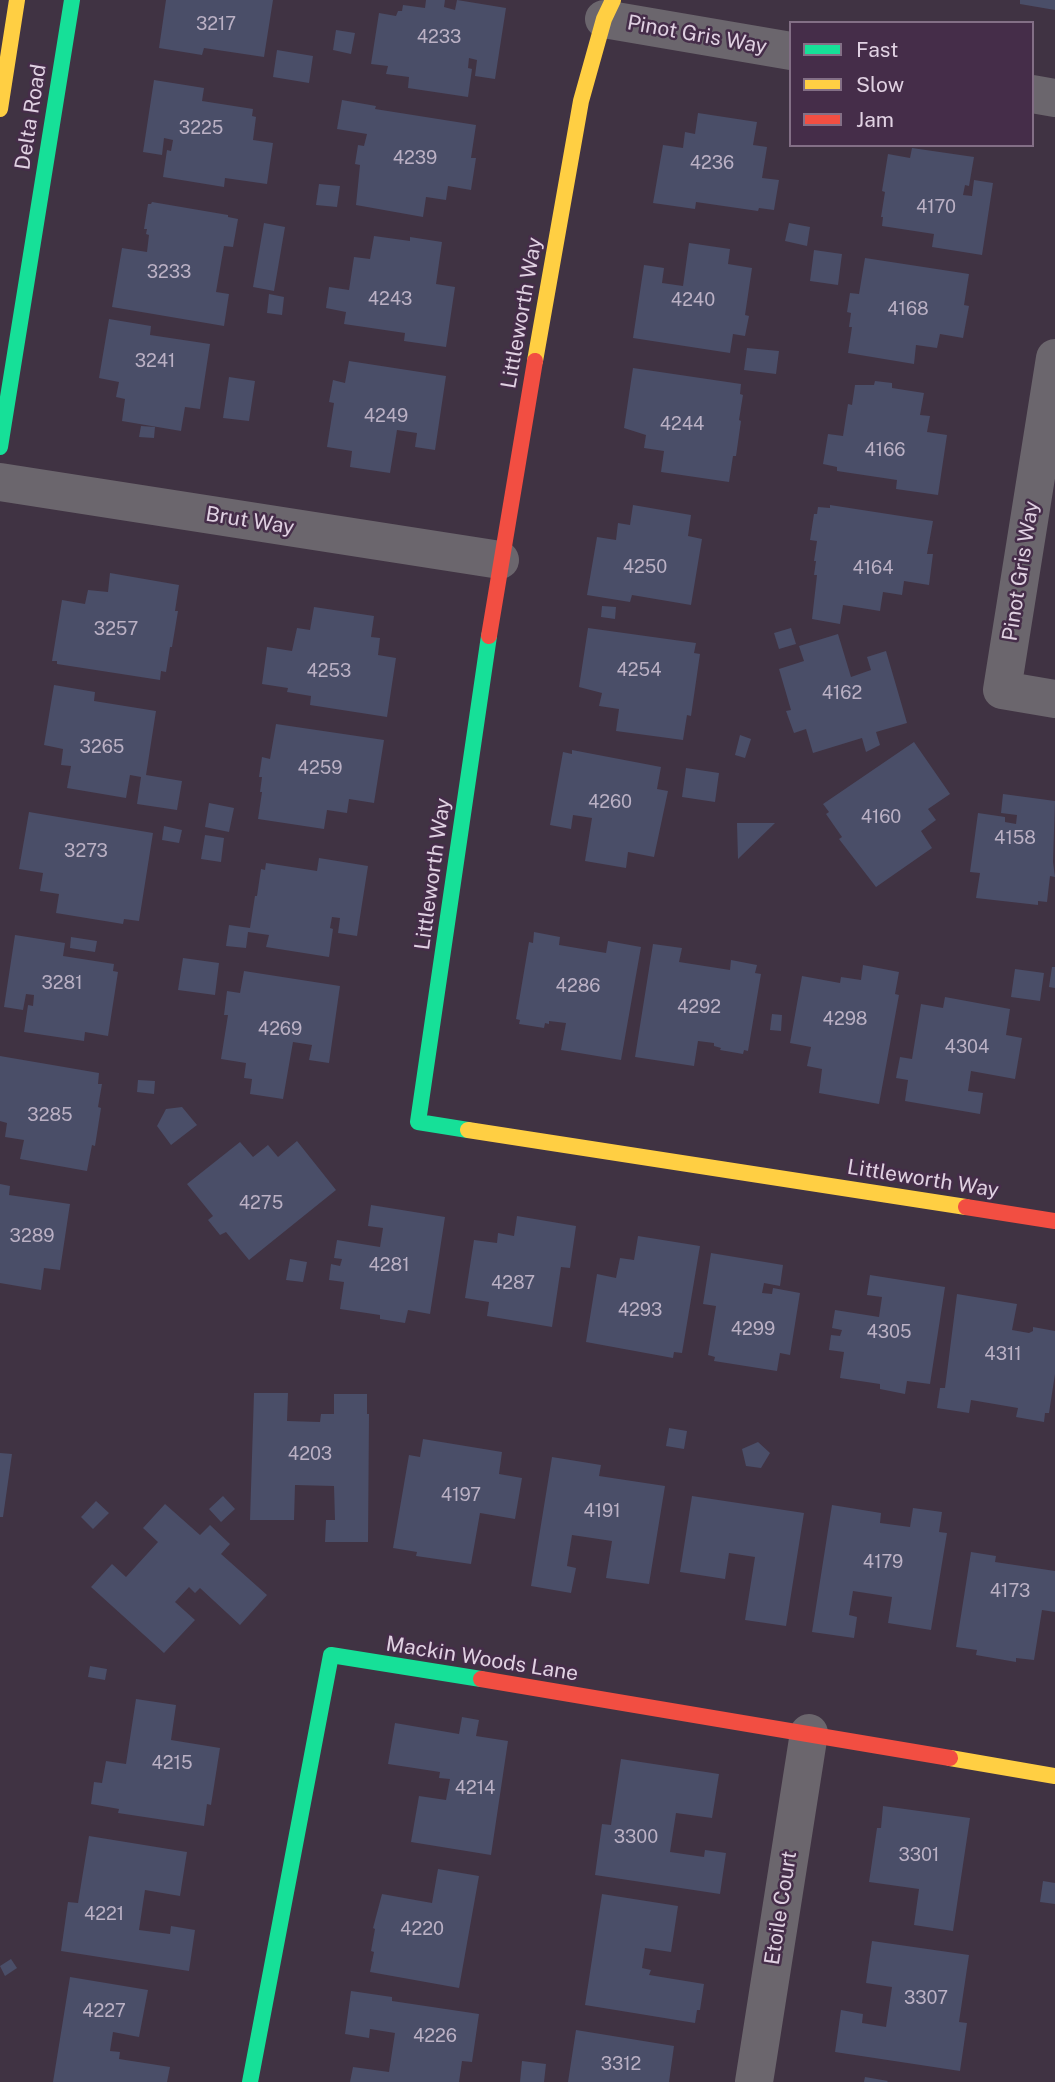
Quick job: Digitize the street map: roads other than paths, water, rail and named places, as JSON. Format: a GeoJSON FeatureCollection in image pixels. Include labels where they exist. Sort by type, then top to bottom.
{"type":"FeatureCollection","features":[{"type":"Feature","properties":{"kind":"street","name":"Delta Road"},"geometry":{"type":"LineString","coordinates":[[0,109],[17,0]]}},
{"type":"Feature","properties":{"kind":"street","name":"Delta Road"},"geometry":{"type":"LineString","coordinates":[[0,447],[72,0]]}},
{"type":"Feature","properties":{"kind":"street","name":"Pinot Gris Way"},"geometry":{"type":"LineString","coordinates":[[608,9],[789,51]]}},
{"type":"Feature","properties":{"kind":"street","name":"Littleworth Way"},"geometry":{"type":"LineString","coordinates":[[608,9],[581,101],[500,560],[418,1122],[1055,1221]]}},
{"type":"Feature","properties":{"kind":"street"},"geometry":{"type":"LineString","coordinates":[[1034,94],[1055,98]]}},
{"type":"Feature","properties":{"kind":"street","name":"Pinot Gris Way"},"geometry":{"type":"LineString","coordinates":[[1055,358],[1002,690],[1055,699]]}},
{"type":"Feature","properties":{"kind":"street","name":"Brut Way"},"geometry":{"type":"LineString","coordinates":[[0,482],[500,560]]}},
{"type":"Feature","properties":{"kind":"street","name":"Mackin Woods Lane"},"geometry":{"type":"LineString","coordinates":[[250,2082],[331,1655],[1055,1776]]}},
{"type":"Feature","properties":{"kind":"street","name":"Etoile Court"},"geometry":{"type":"LineString","coordinates":[[754,2082],[809,1733]]}}]}
